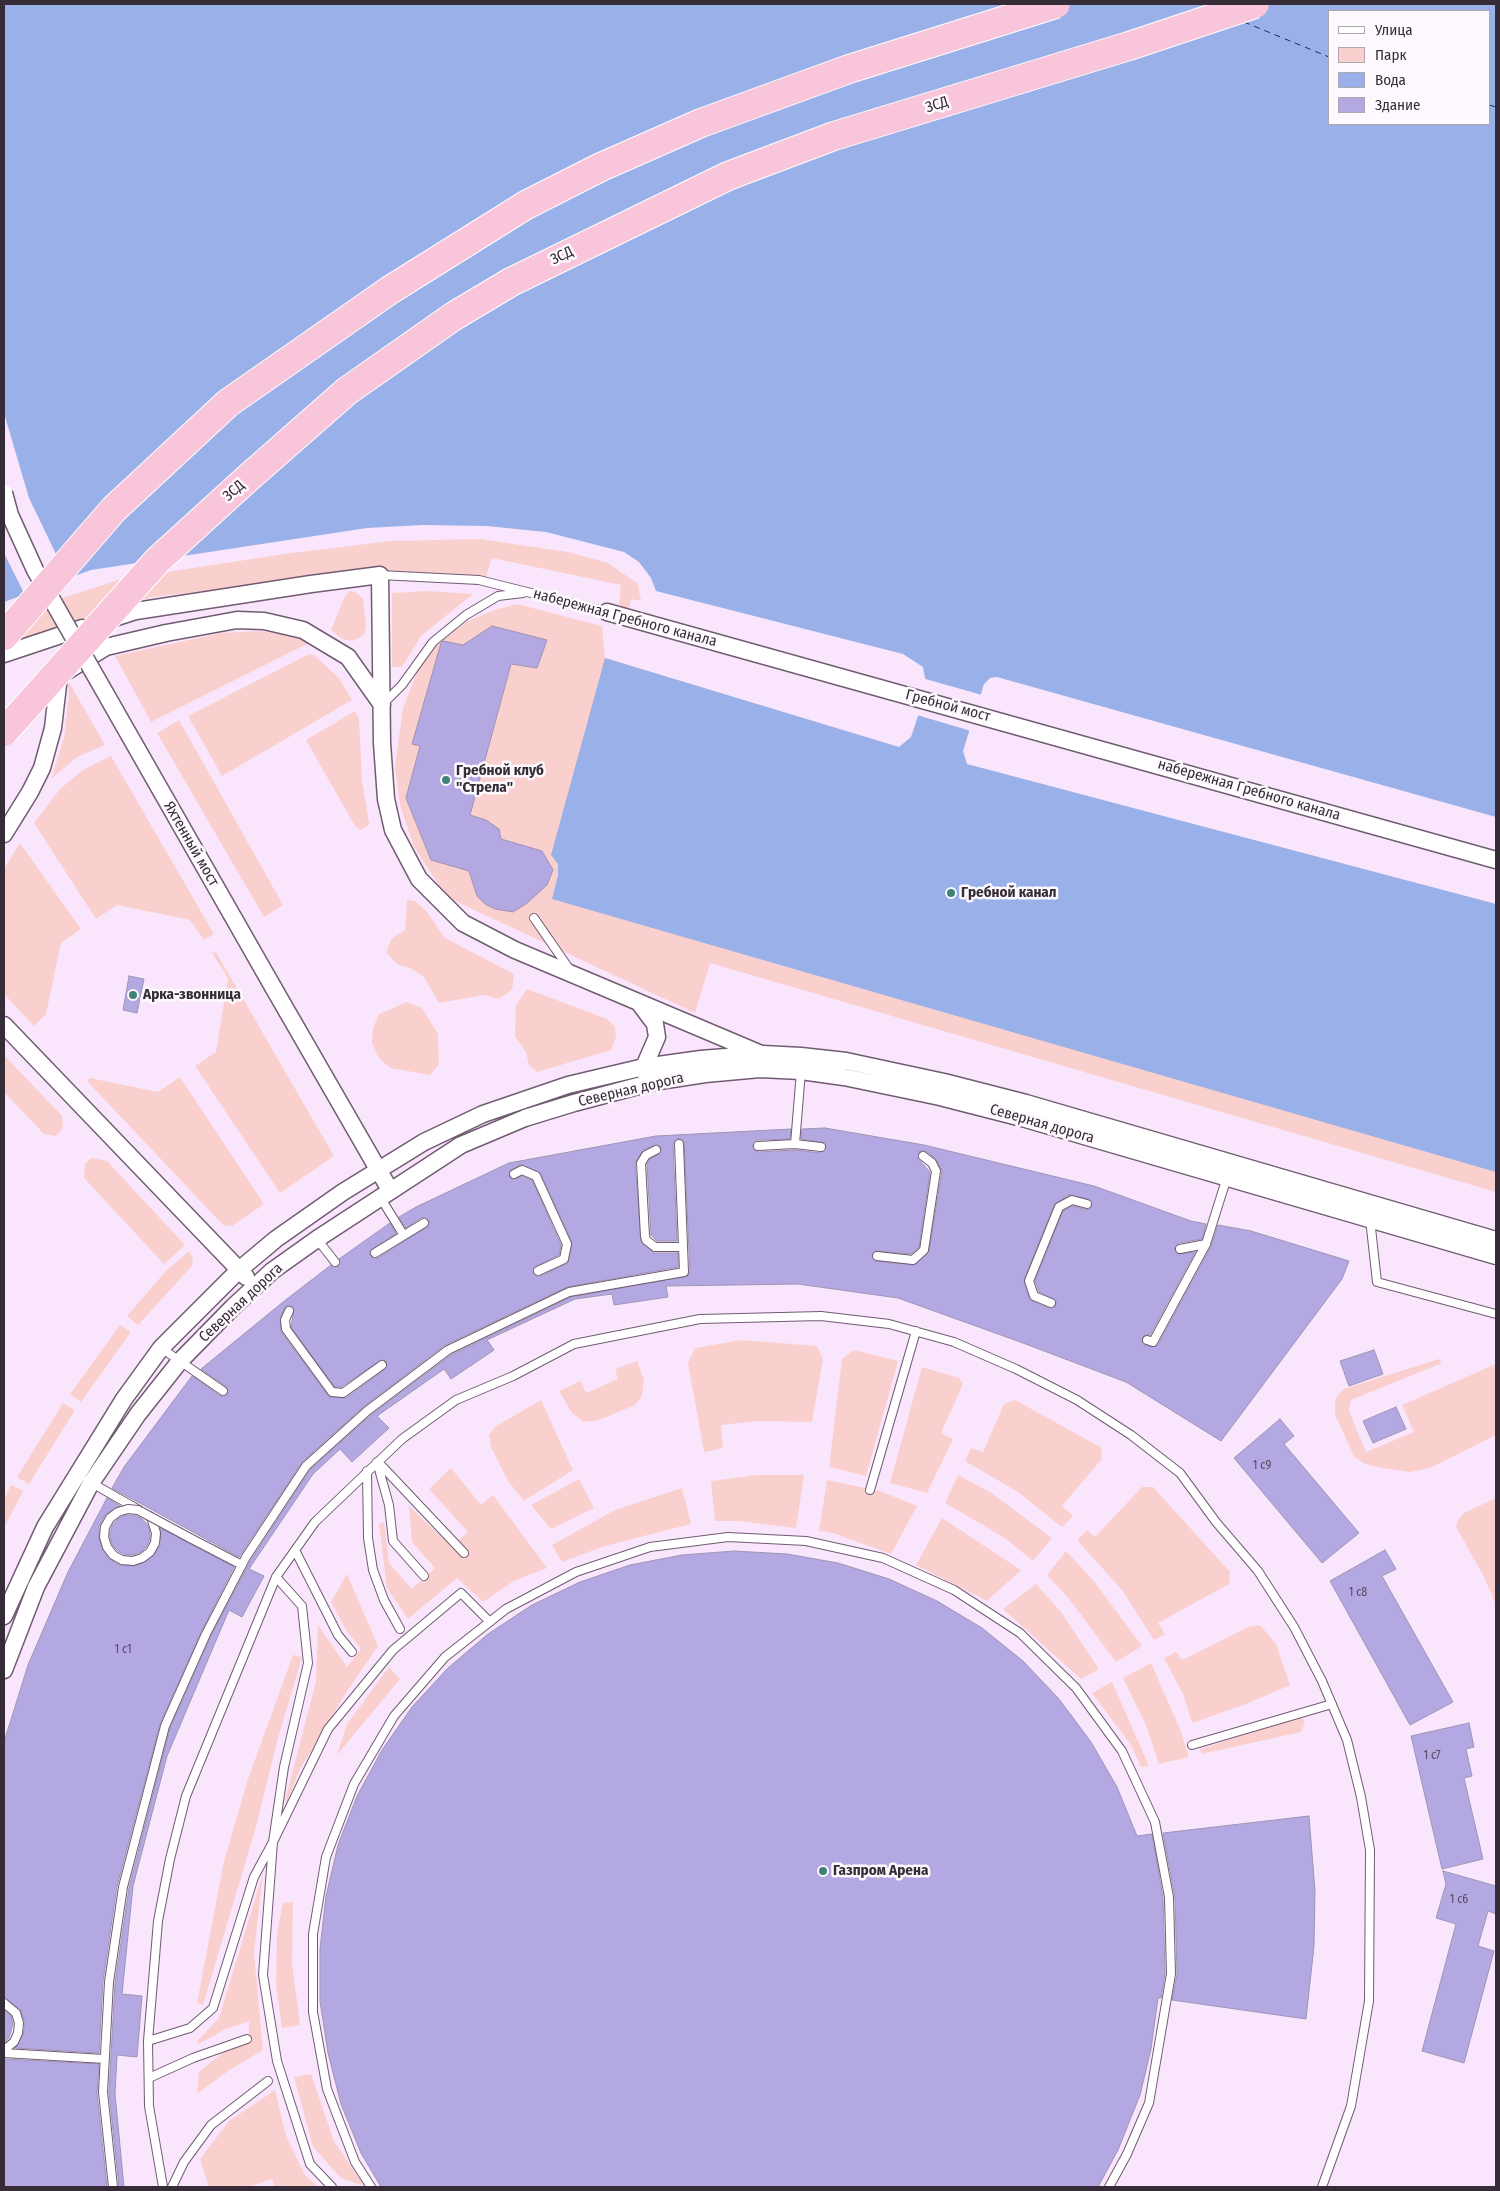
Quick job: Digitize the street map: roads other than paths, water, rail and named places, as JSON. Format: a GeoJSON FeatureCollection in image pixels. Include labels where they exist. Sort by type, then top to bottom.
{"type":"FeatureCollection","features":[{"type":"Feature","properties":{"kind":"highway"},"geometry":{"type":"LineString","coordinates":[[4,636],[114,509],[228,403],[390,290],[526,205],[601,167],[701,123],[849,69],[1056,4]]}},
{"type":"Feature","properties":{"kind":"highway","name":"ЗСД"},"geometry":{"type":"LineString","coordinates":[[4,732],[158,560],[347,390],[446,321],[512,282],[728,176],[834,136],[1119,49],[1256,4]]}},
{"type":"Feature","properties":{"kind":"street","name":"Яхтенный мост"},"geometry":{"type":"LineString","coordinates":[[4,493],[10,515],[35,570],[378,1169],[385,1193]]}},
{"type":"Feature","properties":{"kind":"street"},"geometry":{"type":"LineString","coordinates":[[4,654],[136,611],[380,575],[386,799],[393,830],[419,879],[463,923],[515,950],[639,1002],[766,1062]]}},
{"type":"Feature","properties":{"kind":"street","name":"набережная Гребного канала"},"geometry":{"type":"LineString","coordinates":[[607,612],[895,691]]}},
{"type":"Feature","properties":{"kind":"street"},"geometry":{"type":"LineString","coordinates":[[4,834],[42,768],[52,728],[58,676],[106,647],[166,633],[237,620],[264,621],[303,630],[348,657],[382,705]]}},
{"type":"Feature","properties":{"kind":"street","name":"Гребной мост"},"geometry":{"type":"LineString","coordinates":[[895,691],[1002,720]]}},
{"type":"Feature","properties":{"kind":"street","name":"набережная Гребного канала"},"geometry":{"type":"LineString","coordinates":[[1002,720],[1496,860]]}},
{"type":"Feature","properties":{"kind":"street"},"geometry":{"type":"LineString","coordinates":[[639,1002],[655,1024],[657,1037],[644,1067],[648,1083]]}},
{"type":"Feature","properties":{"kind":"street"},"geometry":{"type":"LineString","coordinates":[[4,1025],[254,1286]]}},
{"type":"Feature","properties":{"kind":"street","name":"Северная дорога"},"geometry":{"type":"LineString","coordinates":[[4,1670],[36,1587],[91,1483],[138,1414],[180,1361],[254,1286],[317,1239],[385,1193],[461,1145],[491,1131],[558,1108],[648,1083],[801,1056],[846,1061],[944,1082],[1026,1103],[1496,1240]]}},
{"type":"Feature","properties":{"kind":"street","name":"Северная дорога"},"geometry":{"type":"LineString","coordinates":[[4,1616],[45,1527],[124,1399],[161,1348],[239,1270],[276,1240],[378,1169],[424,1142],[483,1114],[568,1085],[644,1067],[766,1062],[801,1071],[844,1076],[949,1099],[1031,1120],[1496,1256]]}},
{"type":"Feature","properties":{"kind":"lane"},"geometry":{"type":"LineString","coordinates":[[380,575],[479,580],[528,592]]}},
{"type":"Feature","properties":{"kind":"lane","name":"набережная Гребного канала"},"geometry":{"type":"LineString","coordinates":[[382,705],[402,685],[434,642],[466,614],[498,596],[528,592],[607,612]]}},
{"type":"Feature","properties":{"kind":"lane"},"geometry":{"type":"LineString","coordinates":[[534,918],[574,976]]}},
{"type":"Feature","properties":{"kind":"lane"},"geometry":{"type":"LineString","coordinates":[[795,1144],[801,1071]]}},
{"type":"Feature","properties":{"kind":"lane"},"geometry":{"type":"LineString","coordinates":[[113,2187],[102,2092],[109,1982],[122,1887],[165,1726],[206,1634],[242,1565],[306,1466],[367,1411],[448,1350],[569,1292],[684,1272],[678,1144]]}},
{"type":"Feature","properties":{"kind":"lane"},"geometry":{"type":"LineString","coordinates":[[758,1146],[795,1144],[822,1147]]}},
{"type":"Feature","properties":{"kind":"lane"},"geometry":{"type":"LineString","coordinates":[[655,1150],[646,1155],[641,1163],[645,1236],[651,1244],[663,1248],[683,1247]]}},
{"type":"Feature","properties":{"kind":"lane"},"geometry":{"type":"LineString","coordinates":[[877,1256],[912,1260],[924,1250],[936,1171],[932,1163],[923,1156]]}},
{"type":"Feature","properties":{"kind":"lane"},"geometry":{"type":"LineString","coordinates":[[516,1172],[528,1172],[536,1176],[568,1244],[564,1259],[538,1271]]}},
{"type":"Feature","properties":{"kind":"lane"},"geometry":{"type":"LineString","coordinates":[[1147,1340],[1153,1342],[1206,1244],[1226,1177]]}},
{"type":"Feature","properties":{"kind":"lane"},"geometry":{"type":"LineString","coordinates":[[385,1193],[403,1234]]}},
{"type":"Feature","properties":{"kind":"lane"},"geometry":{"type":"LineString","coordinates":[[1051,1303],[1041,1300],[1031,1291],[1029,1281],[1059,1207],[1066,1202],[1078,1201],[1088,1204]]}},
{"type":"Feature","properties":{"kind":"lane"},"geometry":{"type":"LineString","coordinates":[[1370,1219],[1377,1282],[1496,1314]]}},
{"type":"Feature","properties":{"kind":"lane"},"geometry":{"type":"LineString","coordinates":[[375,1253],[403,1234],[424,1223]]}},
{"type":"Feature","properties":{"kind":"lane"},"geometry":{"type":"LineString","coordinates":[[317,1239],[335,1262]]}},
{"type":"Feature","properties":{"kind":"lane"},"geometry":{"type":"LineString","coordinates":[[1180,1249],[1206,1244]]}},
{"type":"Feature","properties":{"kind":"lane"},"geometry":{"type":"LineString","coordinates":[[289,1311],[285,1320],[286,1329],[328,1389],[343,1393],[382,1365]]}},
{"type":"Feature","properties":{"kind":"lane"},"geometry":{"type":"LineString","coordinates":[[163,2187],[149,2106],[148,2040],[158,1921],[186,1796],[276,1577],[315,1522],[402,1439],[456,1400],[513,1376],[574,1344],[700,1319],[821,1316],[889,1324],[954,1342],[1016,1369],[1077,1400],[1131,1435],[1180,1473],[1216,1522],[1258,1571],[1294,1627],[1332,1704],[1346,1740],[1361,1797],[1370,1850],[1369,2001],[1353,2097],[1322,2187]]}},
{"type":"Feature","properties":{"kind":"lane"},"geometry":{"type":"LineString","coordinates":[[870,1490],[916,1331]]}},
{"type":"Feature","properties":{"kind":"lane"},"geometry":{"type":"LineString","coordinates":[[161,1348],[222,1391]]}},
{"type":"Feature","properties":{"kind":"lane"},"geometry":{"type":"LineString","coordinates":[[378,1462],[464,1553]]}},
{"type":"Feature","properties":{"kind":"lane"},"geometry":{"type":"LineString","coordinates":[[378,1462],[389,1505],[393,1541],[424,1576]]}},
{"type":"Feature","properties":{"kind":"lane"},"geometry":{"type":"LineString","coordinates":[[367,1471],[368,1538],[373,1570],[384,1600],[400,1629]]}},
{"type":"Feature","properties":{"kind":"lane"},"geometry":{"type":"LineString","coordinates":[[76,1476],[91,1483],[151,1517],[156,1533],[155,1543],[150,1552],[142,1558],[133,1561],[122,1560],[113,1555],[107,1547],[104,1537],[110,1518],[118,1512],[128,1509],[138,1510],[190,1538],[242,1565]]}},
{"type":"Feature","properties":{"kind":"lane"},"geometry":{"type":"LineString","coordinates":[[371,2187],[356,2162],[327,2089],[313,2012],[313,1934],[326,1857],[354,1784],[394,1716],[445,1657],[506,1609],[576,1572],[650,1547],[728,1537],[806,1541],[883,1558],[954,1590],[1020,1633],[1076,1688],[1122,1751],[1155,1822],[1169,1897],[1171,1974],[1149,2103],[1127,2154],[1109,2187]]}},
{"type":"Feature","properties":{"kind":"lane"},"geometry":{"type":"LineString","coordinates":[[295,1550],[338,1635],[352,1652]]}},
{"type":"Feature","properties":{"kind":"lane"},"geometry":{"type":"LineString","coordinates":[[276,1577],[302,1606],[308,1663],[284,1766],[273,1842],[263,1975],[276,2061],[310,2164],[332,2187]]}},
{"type":"Feature","properties":{"kind":"lane"},"geometry":{"type":"LineString","coordinates":[[148,2040],[190,2028],[213,2008],[254,1877],[328,1729],[393,1650],[461,1593],[490,1622]]}},
{"type":"Feature","properties":{"kind":"lane"},"geometry":{"type":"LineString","coordinates":[[1192,1745],[1332,1704]]}},
{"type":"Feature","properties":{"kind":"lane"},"geometry":{"type":"LineString","coordinates":[[4,2003],[16,2013],[19,2023],[18,2033],[14,2042],[4,2051]]}},
{"type":"Feature","properties":{"kind":"lane"},"geometry":{"type":"LineString","coordinates":[[149,2078],[193,2058],[246,2039]]}},
{"type":"Feature","properties":{"kind":"lane"},"geometry":{"type":"LineString","coordinates":[[4,2051],[41,2056],[104,2059]]}},
{"type":"Feature","properties":{"kind":"lane"},"geometry":{"type":"LineString","coordinates":[[172,2187],[184,2162],[211,2125],[268,2082]]}},
{"type":"Feature","properties":{"kind":"water"},"geometry":{"type":"Polygon","coordinates":[[[4,4],[1496,4],[1496,817],[997,677],[990,678],[984,684],[963,751],[967,764],[1496,904],[1496,1172],[552,899],[558,875],[558,864],[551,855],[605,658],[899,747],[911,737],[927,689],[923,667],[903,654],[656,591],[651,578],[639,562],[624,552],[546,532],[487,526],[422,525],[367,528],[91,570],[4,602],[4,4]]]}},
{"type":"Feature","properties":{"kind":"place","name":"Гребной клуб \"Стрела\""},"geometry":{"type":"Point","coordinates":[446,780]}},
{"type":"Feature","properties":{"kind":"place","name":"Гребной канал"},"geometry":{"type":"Point","coordinates":[951,893]}},
{"type":"Feature","properties":{"kind":"place","name":"Арка-звонница"},"geometry":{"type":"Point","coordinates":[133,995]}},
{"type":"Feature","properties":{"kind":"place","name":"Газпром Арена"},"geometry":{"type":"Point","coordinates":[823,1871]}}]}
